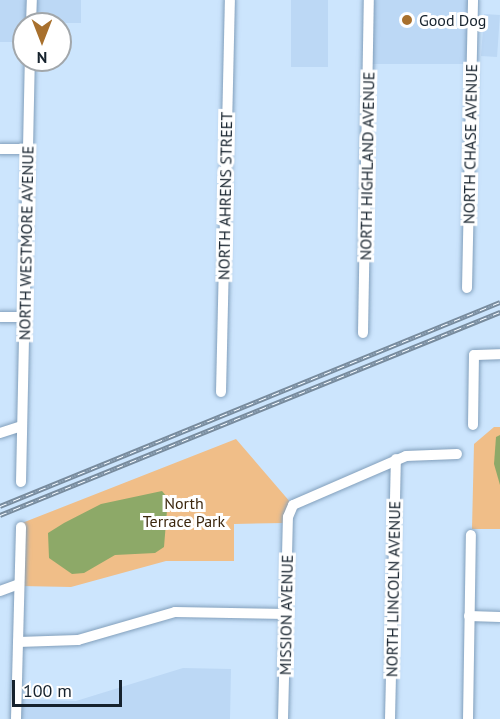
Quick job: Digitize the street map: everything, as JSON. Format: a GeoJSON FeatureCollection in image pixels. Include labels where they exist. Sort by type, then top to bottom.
{"type":"FeatureCollection","features":[{"type":"Feature","properties":{"kind":"street","name":"NORTH AHRENS STREET"},"geometry":{"type":"LineString","coordinates":[[221,392],[230,0]]}},
{"type":"Feature","properties":{"kind":"street","name":"NORTH HIGHLAND AVENUE"},"geometry":{"type":"LineString","coordinates":[[363,333],[369,0]]}},
{"type":"Feature","properties":{"kind":"street","name":"NORTH CHASE AVENUE"},"geometry":{"type":"LineString","coordinates":[[467,288],[473,0]]}},
{"type":"Feature","properties":{"kind":"street","name":"NORTH WESTMORE AVENUE"},"geometry":{"type":"LineString","coordinates":[[21,482],[30,72]]}},
{"type":"Feature","properties":{"kind":"street"},"geometry":{"type":"LineString","coordinates":[[0,148],[28,148]]}},
{"type":"Feature","properties":{"kind":"street"},"geometry":{"type":"LineString","coordinates":[[0,317],[24,317]]}},
{"type":"Feature","properties":{"kind":"street"},"geometry":{"type":"LineString","coordinates":[[473,425],[474,355],[500,354]]}},
{"type":"Feature","properties":{"kind":"street"},"geometry":{"type":"LineString","coordinates":[[0,434],[21,426]]}},
{"type":"Feature","properties":{"kind":"street"},"geometry":{"type":"LineString","coordinates":[[396,459],[457,454]]}},
{"type":"Feature","properties":{"kind":"street","name":"MISSION AVENUE"},"geometry":{"type":"LineString","coordinates":[[283,719],[290,511],[304,499],[396,459]]}},
{"type":"Feature","properties":{"kind":"street","name":"NORTH LINCOLN AVENUE"},"geometry":{"type":"LineString","coordinates":[[390,719],[396,459]]}},
{"type":"Feature","properties":{"kind":"street"},"geometry":{"type":"LineString","coordinates":[[16,719],[21,528]]}},
{"type":"Feature","properties":{"kind":"street"},"geometry":{"type":"LineString","coordinates":[[468,719],[471,535]]}},
{"type":"Feature","properties":{"kind":"street"},"geometry":{"type":"LineString","coordinates":[[0,591],[19,584]]}},
{"type":"Feature","properties":{"kind":"street"},"geometry":{"type":"LineString","coordinates":[[18,642],[78,640],[175,612],[286,614]]}},
{"type":"Feature","properties":{"kind":"street"},"geometry":{"type":"LineString","coordinates":[[469,616],[500,617]]}},
{"type":"Feature","properties":{"kind":"shaded area"},"geometry":{"type":"Polygon","coordinates":[[[0,0],[29,0],[30,12],[12,12],[12,42],[0,42],[0,0]]]}},
{"type":"Feature","properties":{"kind":"shaded area"},"geometry":{"type":"Polygon","coordinates":[[[33,0],[81,0],[81,23],[72,23],[72,12],[33,12],[33,0]]]}},
{"type":"Feature","properties":{"kind":"shaded area"},"geometry":{"type":"Polygon","coordinates":[[[291,0],[328,0],[328,67],[291,67],[291,0]]]}},
{"type":"Feature","properties":{"kind":"shaded area"},"geometry":{"type":"Polygon","coordinates":[[[372,0],[471,0],[471,64],[372,64],[372,0]]]}},
{"type":"Feature","properties":{"kind":"shaded area"},"geometry":{"type":"Polygon","coordinates":[[[484,14],[500,15],[497,57],[481,56],[484,14]]]}},
{"type":"Feature","properties":{"kind":"shaded area"},"geometry":{"type":"Polygon","coordinates":[[[500,435],[500,485],[494,464],[496,437],[500,435]]]}},
{"type":"Feature","properties":{"kind":"shaded area"},"geometry":{"type":"Polygon","coordinates":[[[162,491],[168,498],[164,547],[155,553],[115,555],[84,573],[72,574],[49,558],[48,533],[64,523],[101,504],[162,491]]]}},
{"type":"Feature","properties":{"kind":"shaded area"},"geometry":{"type":"Polygon","coordinates":[[[183,668],[231,669],[230,719],[18,719],[18,699],[76,701],[183,668]]]}},
{"type":"Feature","properties":{"kind":"green space"},"geometry":{"type":"Polygon","coordinates":[[[494,427],[500,427],[500,529],[472,529],[474,444],[494,427]]]}},
{"type":"Feature","properties":{"kind":"green space","name":"North Terrace Park"},"geometry":{"type":"Polygon","coordinates":[[[236,439],[291,503],[284,523],[234,524],[234,561],[166,561],[71,587],[21,586],[22,523],[236,439]]]}},
{"type":"Feature","properties":{"kind":"railway"},"geometry":{"type":"LineString","coordinates":[[0,506],[500,302]]}},
{"type":"Feature","properties":{"kind":"railway"},"geometry":{"type":"LineString","coordinates":[[0,515],[500,312]]}},
{"type":"Feature","properties":{"kind":"place","name":"Good Dog"},"geometry":{"type":"Point","coordinates":[407,20]}}]}
